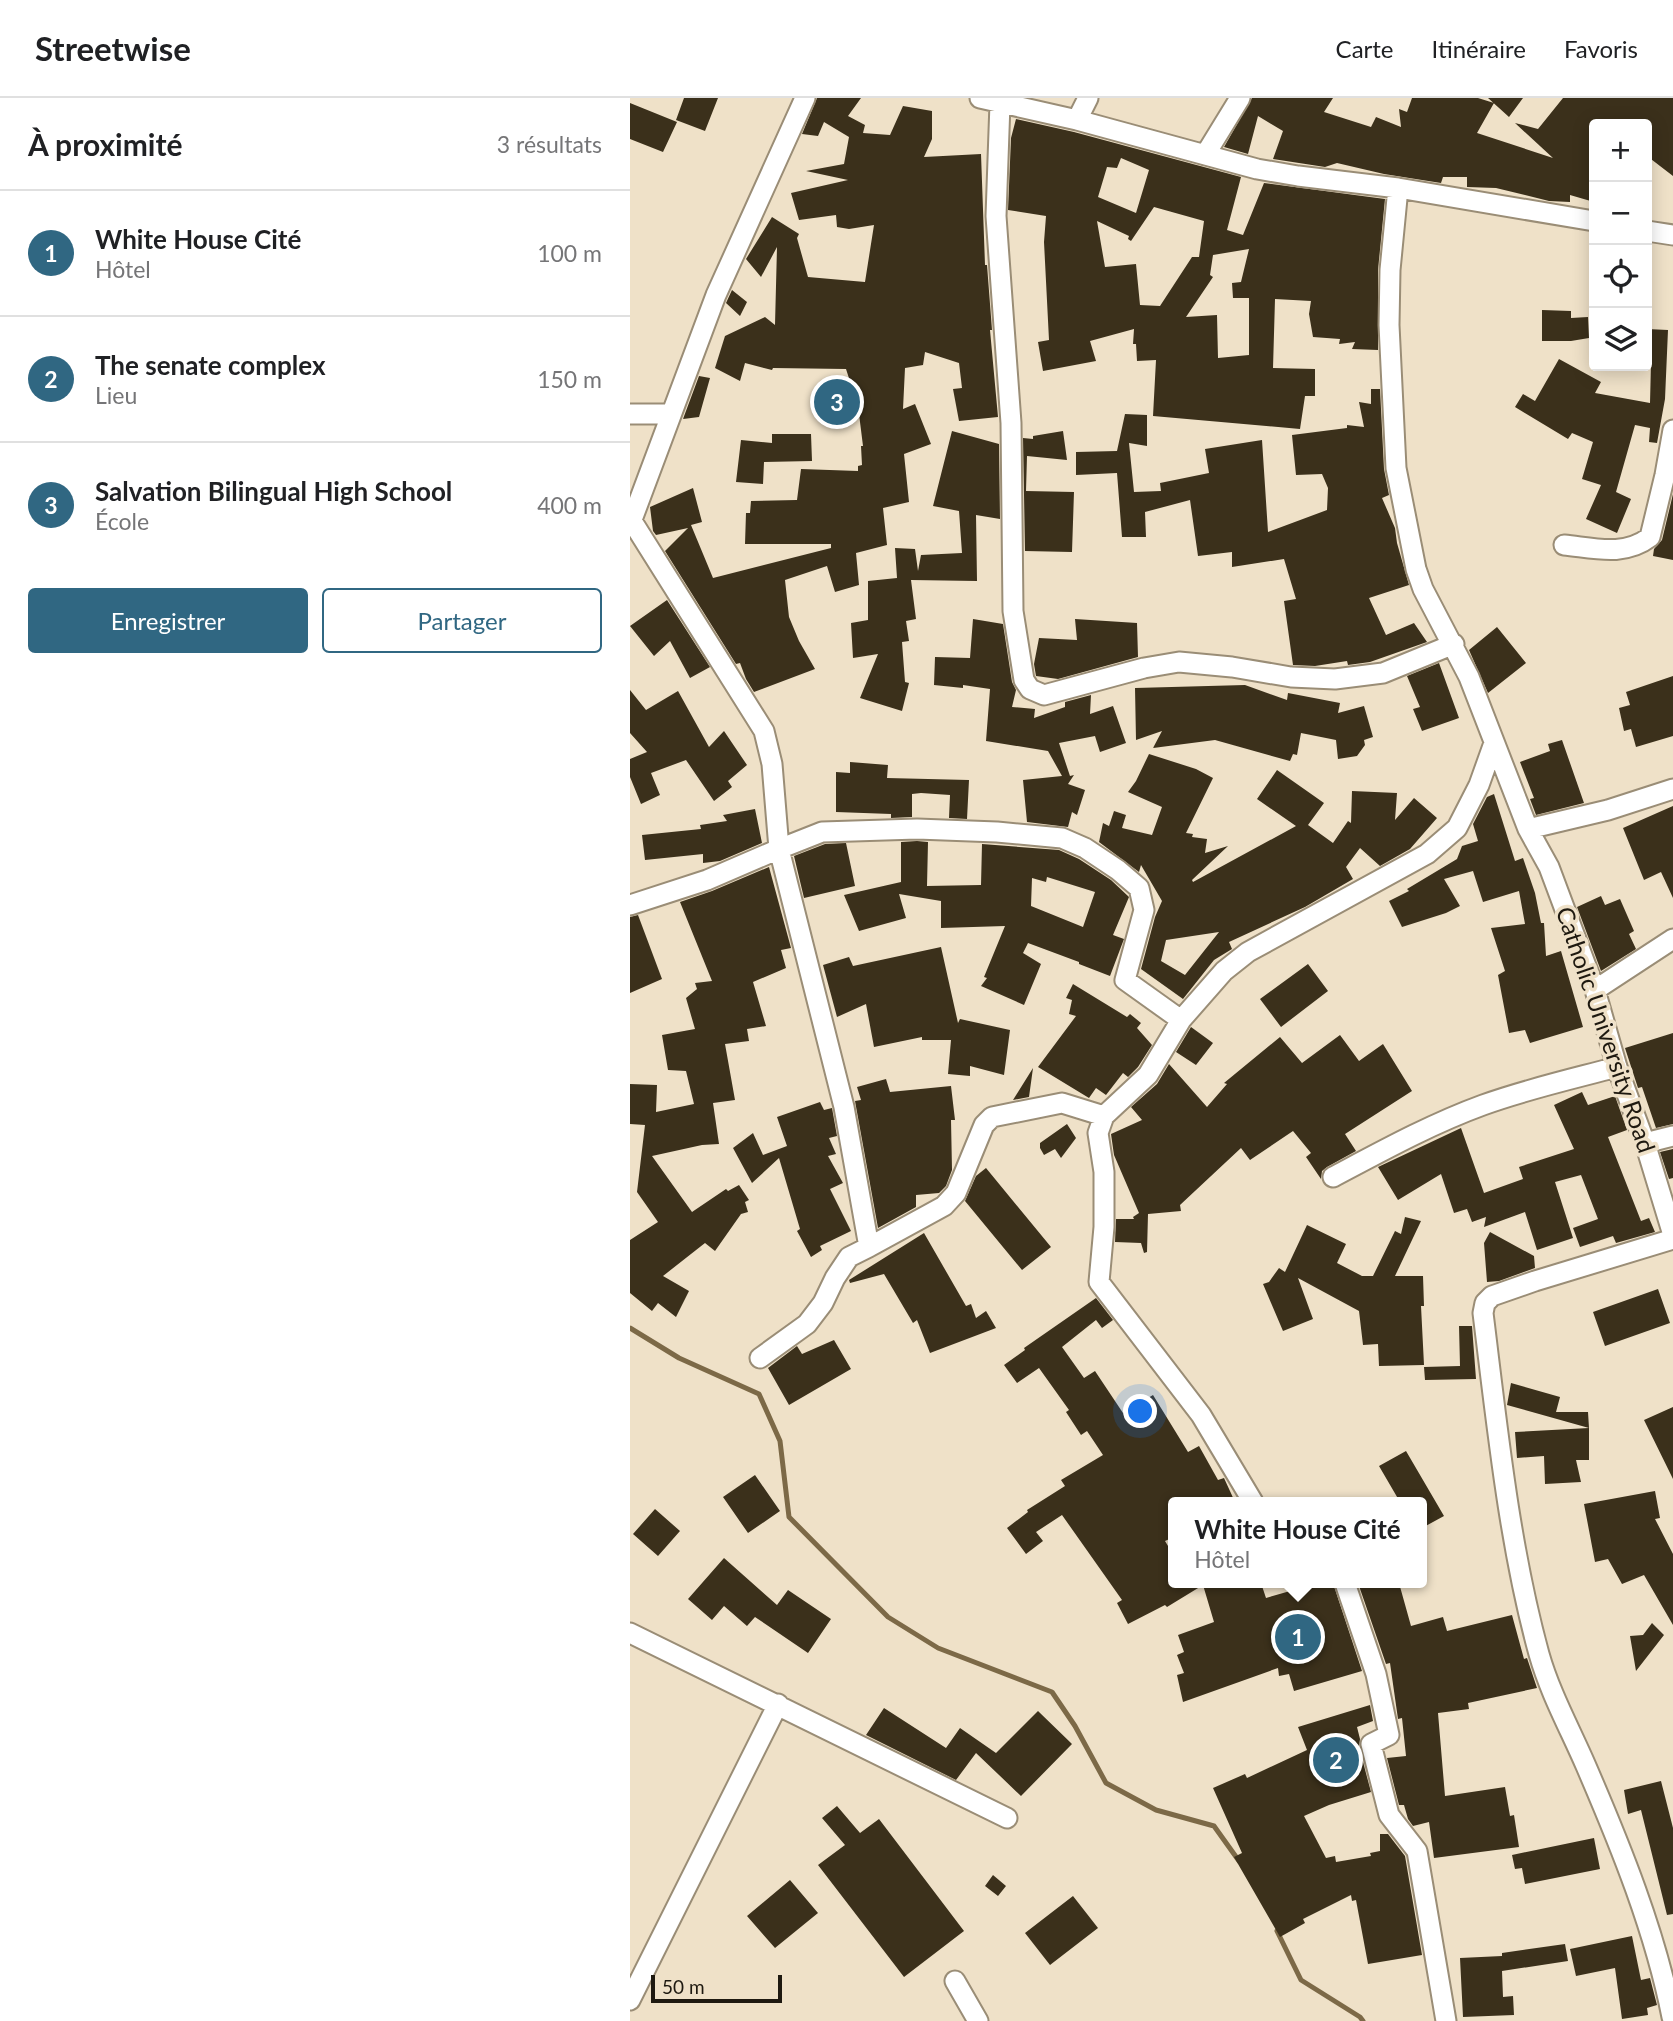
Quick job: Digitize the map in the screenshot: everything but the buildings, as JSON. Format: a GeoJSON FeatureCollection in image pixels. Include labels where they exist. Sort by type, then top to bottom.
{"type":"FeatureCollection","features":[{"type":"Feature","properties":{"kind":"street"},"geometry":{"type":"LineString","coordinates":[[805,98],[716,295],[631,523],[764,731],[772,764],[779,849],[844,1107],[869,1247]]}},
{"type":"Feature","properties":{"kind":"street"},"geometry":{"type":"LineString","coordinates":[[980,98],[1298,176],[1398,188],[1589,220]]}},
{"type":"Feature","properties":{"kind":"street"},"geometry":{"type":"LineString","coordinates":[[1077,120],[1088,98]]}},
{"type":"Feature","properties":{"kind":"street"},"geometry":{"type":"LineString","coordinates":[[1205,155],[1240,98]]}},
{"type":"Feature","properties":{"kind":"street"},"geometry":{"type":"LineString","coordinates":[[1000,103],[996,216],[1012,423],[1013,611],[1024,680],[1030,689],[1044,695],[1144,668],[1179,662],[1291,677],[1335,679],[1383,673],[1454,644]]}},
{"type":"Feature","properties":{"kind":"street","name":"Catholic University Road"},"geometry":{"type":"LineString","coordinates":[[1398,188],[1390,270],[1389,325],[1396,468],[1416,569],[1423,589],[1469,677],[1528,829],[1549,867],[1595,990],[1617,1067],[1646,1143],[1673,1237]]}},
{"type":"Feature","properties":{"kind":"street"},"geometry":{"type":"LineString","coordinates":[[1652,232],[1673,235]]}},
{"type":"Feature","properties":{"kind":"street"},"geometry":{"type":"LineString","coordinates":[[630,414],[670,414]]}},
{"type":"Feature","properties":{"kind":"street"},"geometry":{"type":"LineString","coordinates":[[1564,545],[1624,551],[1642,544],[1650,537],[1673,430]]}},
{"type":"Feature","properties":{"kind":"street"},"geometry":{"type":"LineString","coordinates":[[1250,1497],[1201,1415],[1099,1282],[1104,1227],[1104,1172],[1098,1132],[1104,1115],[1148,1075],[1181,1020],[1224,971],[1248,952],[1427,854],[1457,828],[1479,785],[1494,743]]}},
{"type":"Feature","properties":{"kind":"street"},"geometry":{"type":"LineString","coordinates":[[1528,829],[1608,810],[1673,789]]}},
{"type":"Feature","properties":{"kind":"street"},"geometry":{"type":"LineString","coordinates":[[630,905],[707,880],[822,832],[917,829],[998,831],[1062,838],[1085,848],[1139,888],[1144,910],[1125,980],[1181,1020]]}},
{"type":"Feature","properties":{"kind":"street"},"geometry":{"type":"LineString","coordinates":[[1595,990],[1673,939]]}},
{"type":"Feature","properties":{"kind":"street"},"geometry":{"type":"LineString","coordinates":[[1333,1177],[1401,1140],[1482,1105],[1617,1067]]}},
{"type":"Feature","properties":{"kind":"street"},"geometry":{"type":"LineString","coordinates":[[761,1358],[807,1324],[823,1303],[849,1257],[944,1206],[956,1193],[984,1125],[992,1117],[1062,1103],[1104,1115]]}},
{"type":"Feature","properties":{"kind":"street"},"geometry":{"type":"LineString","coordinates":[[1646,1143],[1673,1136]]}},
{"type":"Feature","properties":{"kind":"street"},"geometry":{"type":"LineString","coordinates":[[1669,2019],[1657,1958],[1617,1841],[1554,1697],[1539,1654],[1521,1572],[1498,1436],[1483,1313],[1485,1303],[1492,1296],[1673,1237]]}},
{"type":"Feature","properties":{"kind":"street"},"geometry":{"type":"LineString","coordinates":[[1347,1588],[1376,1674],[1389,1735],[1371,1744],[1389,1815],[1417,1851],[1446,2021]]}},
{"type":"Feature","properties":{"kind":"street"},"geometry":{"type":"LineString","coordinates":[[630,1633],[1007,1818]]}},
{"type":"Feature","properties":{"kind":"street"},"geometry":{"type":"LineString","coordinates":[[630,2000],[778,1704]]}},
{"type":"Feature","properties":{"kind":"street"},"geometry":{"type":"LineString","coordinates":[[955,1981],[978,2021]]}},
{"type":"Feature","properties":{"kind":"waterway"},"geometry":{"type":"LineString","coordinates":[[630,1328],[679,1358],[759,1394],[780,1441],[789,1517],[888,1617],[938,1648],[1052,1692],[1075,1726],[1106,1783],[1156,1810],[1214,1826],[1239,1861]]}},
{"type":"Feature","properties":{"kind":"waterway"},"geometry":{"type":"LineString","coordinates":[[1277,1931],[1301,1980],[1363,2021]]}},
{"type":"Feature","properties":{"kind":"place","name":"Salvation Bilingual High School"},"geometry":{"type":"Point","coordinates":[837,402]}},
{"type":"Feature","properties":{"kind":"place","name":"White House Cité"},"geometry":{"type":"Point","coordinates":[1298,1637]}},
{"type":"Feature","properties":{"kind":"place","name":"The senate complex"},"geometry":{"type":"Point","coordinates":[1336,1760]}}]}
